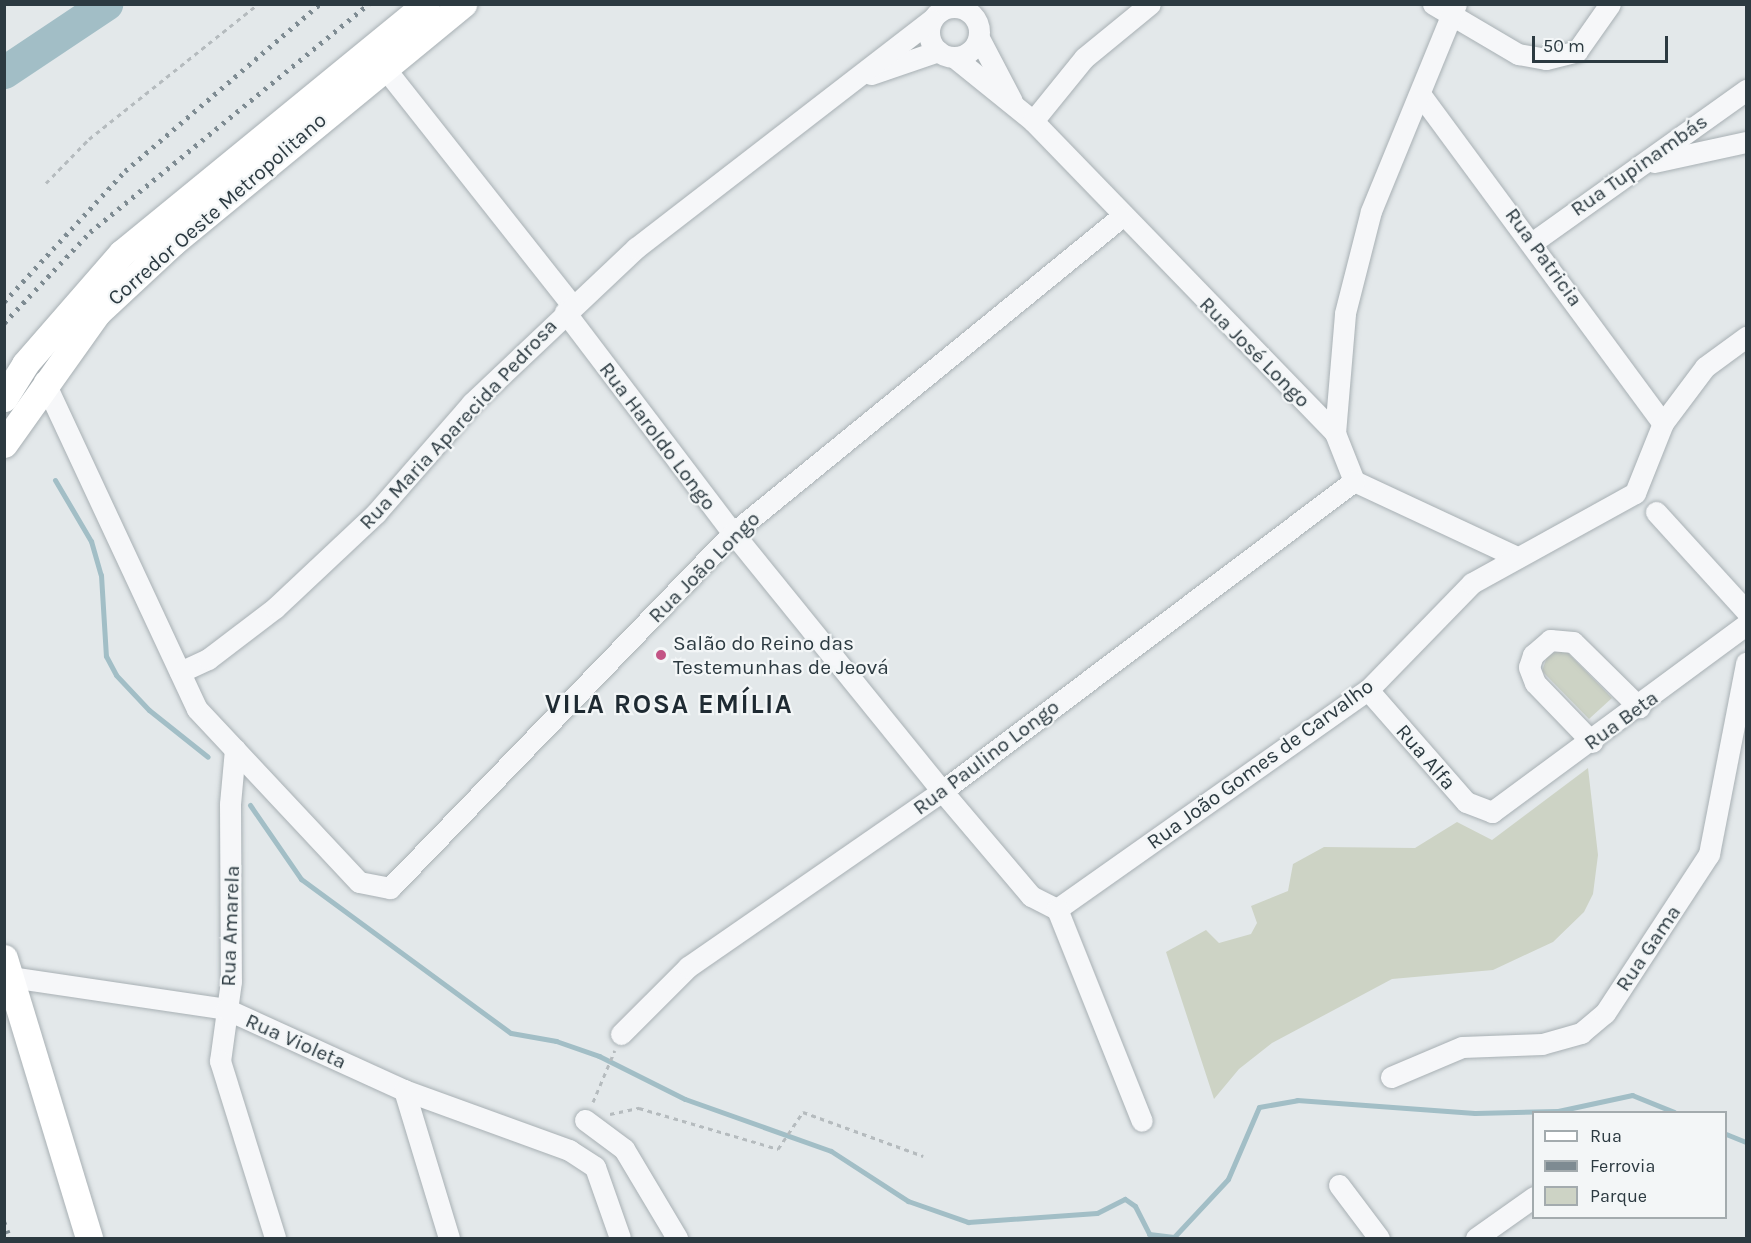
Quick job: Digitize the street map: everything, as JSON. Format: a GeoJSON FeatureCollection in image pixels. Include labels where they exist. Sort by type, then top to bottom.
{"type":"FeatureCollection","features":[{"type":"Feature","properties":{"kind":"main road"},"geometry":{"type":"LineString","coordinates":[[4,398],[25,364],[115,260],[426,4]]}},
{"type":"Feature","properties":{"kind":"main road","name":"Corredor Oeste Metropolitano"},"geometry":{"type":"LineString","coordinates":[[4,444],[44,381],[97,313],[171,243],[383,66],[463,4]]}},
{"type":"Feature","properties":{"kind":"main road"},"geometry":{"type":"LineString","coordinates":[[44,381],[43,362],[115,260]]}},
{"type":"Feature","properties":{"kind":"main road"},"geometry":{"type":"LineString","coordinates":[[8,968],[89,1239]]}},
{"type":"Feature","properties":{"kind":"main road"},"geometry":{"type":"LineString","coordinates":[[4,1021],[74,1239]]}},
{"type":"Feature","properties":{"kind":"street"},"geometry":{"type":"LineString","coordinates":[[1033,121],[1084,58],[1150,4]]}},
{"type":"Feature","properties":{"kind":"street"},"geometry":{"type":"LineString","coordinates":[[1335,433],[1348,302],[1371,211],[1420,94],[1446,9],[1518,54],[1546,59],[1577,51],[1610,4]]}},
{"type":"Feature","properties":{"kind":"street","name":"Rua José Longo"},"geometry":{"type":"LineString","coordinates":[[935,13],[960,7],[971,10],[979,38],[1015,106]]}},
{"type":"Feature","properties":{"kind":"street"},"geometry":{"type":"LineString","coordinates":[[935,13],[930,37],[946,54],[970,52],[979,38]]}},
{"type":"Feature","properties":{"kind":"street","name":"Rua Maria Aparecida Pedrosa"},"geometry":{"type":"LineString","coordinates":[[180,672],[208,659],[275,608],[376,513],[472,403],[568,308],[636,248],[849,84],[935,13]]}},
{"type":"Feature","properties":{"kind":"street","name":"Rua José Longo"},"geometry":{"type":"LineString","coordinates":[[946,54],[1033,121],[1121,217],[1335,433],[1354,481]]}},
{"type":"Feature","properties":{"kind":"street","name":"Rua Maria Aparecida Pedrosa"},"geometry":{"type":"LineString","coordinates":[[849,84],[903,60],[946,54]]}},
{"type":"Feature","properties":{"kind":"street","name":"Rua Haroldo Longo"},"geometry":{"type":"LineString","coordinates":[[383,66],[568,308],[732,533],[942,791],[1031,896],[1057,909]]}},
{"type":"Feature","properties":{"kind":"street","name":"Rua Tupinambás"},"geometry":{"type":"LineString","coordinates":[[1533,242],[1746,90]]}},
{"type":"Feature","properties":{"kind":"street","name":"Rua Patricia"},"geometry":{"type":"LineString","coordinates":[[1420,94],[1533,242],[1663,423]]}},
{"type":"Feature","properties":{"kind":"street"},"geometry":{"type":"LineString","coordinates":[[1644,164],[1746,142]]}},
{"type":"Feature","properties":{"kind":"street","name":"Rua João Longo"},"geometry":{"type":"LineString","coordinates":[[235,749],[368,887],[390,888],[405,878],[732,533],[1121,217]]}},
{"type":"Feature","properties":{"kind":"street"},"geometry":{"type":"LineString","coordinates":[[1663,423],[1705,367],[1746,337]]}},
{"type":"Feature","properties":{"kind":"street"},"geometry":{"type":"LineString","coordinates":[[44,381],[197,709],[235,749]]}},
{"type":"Feature","properties":{"kind":"street","name":"Rua João Gomes de Carvalho"},"geometry":{"type":"LineString","coordinates":[[1057,909],[1368,690],[1472,583],[1515,556],[1635,493],[1663,423]]}},
{"type":"Feature","properties":{"kind":"street"},"geometry":{"type":"LineString","coordinates":[[1354,481],[1515,556]]}},
{"type":"Feature","properties":{"kind":"street","name":"Rua Paulino Longo"},"geometry":{"type":"LineString","coordinates":[[621,1034],[688,967],[942,791],[1354,481]]}},
{"type":"Feature","properties":{"kind":"street"},"geometry":{"type":"LineString","coordinates":[[1656,512],[1746,611]]}},
{"type":"Feature","properties":{"kind":"street","name":"Rua Beta"},"geometry":{"type":"LineString","coordinates":[[1492,812],[1592,742],[1746,625]]}},
{"type":"Feature","properties":{"kind":"street"},"geometry":{"type":"LineString","coordinates":[[1592,742],[1534,683],[1529,668],[1533,655],[1550,640],[1573,642],[1639,707]]}},
{"type":"Feature","properties":{"kind":"street","name":"Rua Gama"},"geometry":{"type":"LineString","coordinates":[[1391,1077],[1462,1047],[1542,1044],[1581,1034],[1605,1013],[1709,855],[1746,663]]}},
{"type":"Feature","properties":{"kind":"street","name":"Rua Alfa"},"geometry":{"type":"LineString","coordinates":[[1368,690],[1466,802],[1478,811],[1492,812]]}},
{"type":"Feature","properties":{"kind":"street","name":"Rua Amarela"},"geometry":{"type":"LineString","coordinates":[[235,749],[226,1010],[220,1061],[275,1239]]}},
{"type":"Feature","properties":{"kind":"street"},"geometry":{"type":"LineString","coordinates":[[1057,909],[1142,1121]]}},
{"type":"Feature","properties":{"kind":"street","name":"Rua Violeta"},"geometry":{"type":"LineString","coordinates":[[8,968],[226,1010],[404,1090],[568,1150],[595,1167],[620,1239]]}},
{"type":"Feature","properties":{"kind":"street"},"geometry":{"type":"LineString","coordinates":[[404,1090],[449,1239]]}},
{"type":"Feature","properties":{"kind":"street"},"geometry":{"type":"LineString","coordinates":[[585,1120],[624,1149],[677,1239]]}},
{"type":"Feature","properties":{"kind":"street"},"geometry":{"type":"LineString","coordinates":[[1339,1185],[1378,1239]]}},
{"type":"Feature","properties":{"kind":"street"},"geometry":{"type":"LineString","coordinates":[[1476,1239],[1532,1198]]}},
{"type":"Feature","properties":{"kind":"path"},"geometry":{"type":"LineString","coordinates":[[46,183],[89,139],[258,4]]}},
{"type":"Feature","properties":{"kind":"path"},"geometry":{"type":"LineString","coordinates":[[602,1084],[621,1034]]}},
{"type":"Feature","properties":{"kind":"path"},"geometry":{"type":"LineString","coordinates":[[585,1120],[639,1108],[778,1149],[803,1112],[923,1156]]}},
{"type":"Feature","properties":{"kind":"green space"},"geometry":{"type":"Polygon","coordinates":[[[1557,651],[1566,651],[1612,698],[1589,719],[1542,671],[1547,657],[1557,651]]]}},
{"type":"Feature","properties":{"kind":"green space"},"geometry":{"type":"Polygon","coordinates":[[[1588,768],[1598,855],[1593,894],[1584,912],[1553,942],[1493,970],[1392,979],[1272,1043],[1239,1069],[1214,1099],[1166,952],[1206,930],[1219,943],[1251,934],[1257,923],[1251,906],[1288,891],[1293,864],[1324,847],[1415,848],[1457,822],[1492,840],[1588,768]]]}},
{"type":"Feature","properties":{"kind":"waterway"},"geometry":{"type":"LineString","coordinates":[[4,72],[106,4]]}},
{"type":"Feature","properties":{"kind":"waterway"},"geometry":{"type":"LineString","coordinates":[[55,480],[91,541],[101,575],[106,656],[116,675],[149,710],[208,757]]}},
{"type":"Feature","properties":{"kind":"waterway"},"geometry":{"type":"LineString","coordinates":[[250,805],[301,879],[511,1033],[556,1041],[599,1056],[685,1099],[831,1151],[908,1201],[968,1222],[1097,1213],[1125,1199],[1135,1206],[1149,1234],[1174,1237],[1228,1179],[1259,1107],[1297,1100],[1475,1113],[1532,1112]]}},
{"type":"Feature","properties":{"kind":"waterway"},"geometry":{"type":"LineString","coordinates":[[1558,1111],[1632,1095],[1672,1111]]}},
{"type":"Feature","properties":{"kind":"waterway"},"geometry":{"type":"LineString","coordinates":[[1727,1134],[1746,1142]]}},
{"type":"Feature","properties":{"kind":"railway"},"geometry":{"type":"LineString","coordinates":[[4,302],[125,171],[320,4]]}},
{"type":"Feature","properties":{"kind":"railway"},"geometry":{"type":"LineString","coordinates":[[4,323],[90,232],[369,4]]}},
{"type":"Feature","properties":{"kind":"railway"},"geometry":{"type":"LineString","coordinates":[[4,1222],[10,1238]]}},
{"type":"Feature","properties":{"kind":"place","name":"Salão do Reino das Testemunhas de Jeová"},"geometry":{"type":"Point","coordinates":[661,655]}},
{"type":"Feature","properties":{"kind":"district","name":"VILA ROSA EMÍLIA"},"geometry":{"type":"Point","coordinates":[669,705]}}]}
